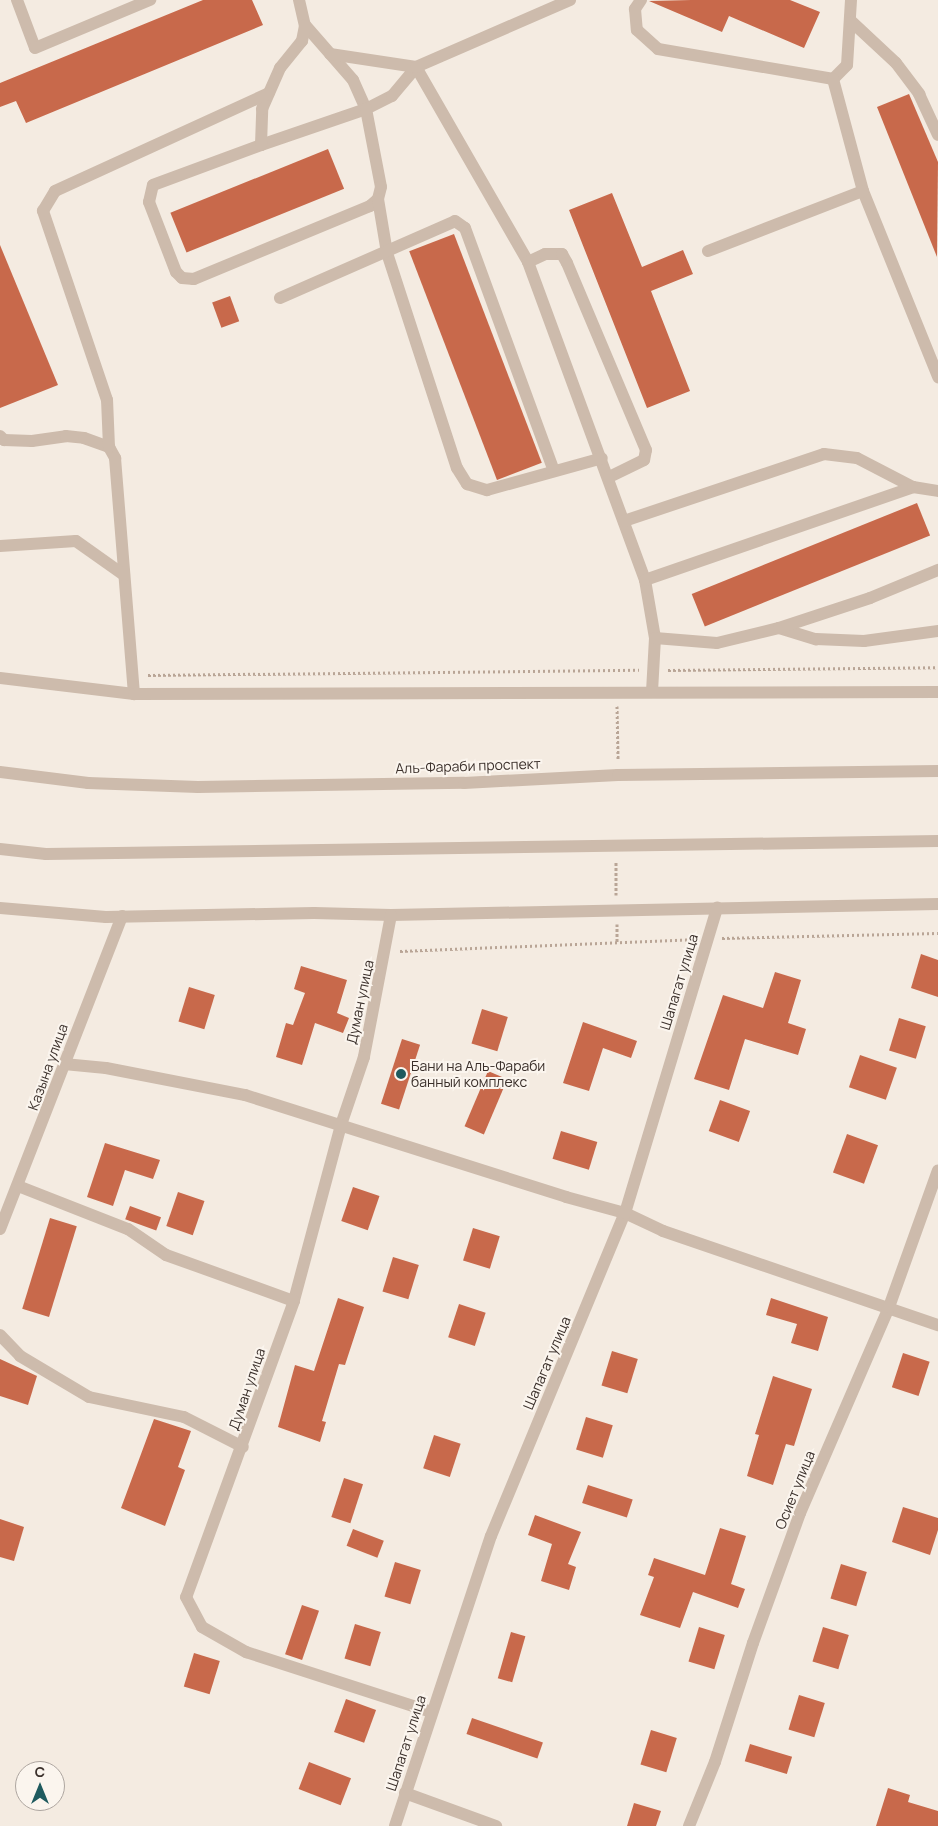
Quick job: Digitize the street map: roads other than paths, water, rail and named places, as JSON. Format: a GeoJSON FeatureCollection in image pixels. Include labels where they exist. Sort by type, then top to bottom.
{"type":"FeatureCollection","features":[{"type":"Feature","properties":{"kind":"street"},"geometry":{"type":"LineString","coordinates":[[17,0],[35,48],[150,0]]}},
{"type":"Feature","properties":{"kind":"street"},"geometry":{"type":"LineString","coordinates":[[260,145],[262,109],[280,68],[302,41],[304,25],[300,0]]}},
{"type":"Feature","properties":{"kind":"street"},"geometry":{"type":"LineString","coordinates":[[378,199],[370,206],[194,279],[182,278],[176,272],[149,202],[154,185],[260,145],[366,109],[392,96],[416,67],[570,0]]}},
{"type":"Feature","properties":{"kind":"street"},"geometry":{"type":"LineString","coordinates":[[641,0],[635,9],[637,30],[658,50],[833,79]]}},
{"type":"Feature","properties":{"kind":"street"},"geometry":{"type":"LineString","coordinates":[[833,79],[847,65],[852,22],[851,0]]}},
{"type":"Feature","properties":{"kind":"street"},"geometry":{"type":"LineString","coordinates":[[852,22],[896,63],[920,94],[938,135]]}},
{"type":"Feature","properties":{"kind":"street"},"geometry":{"type":"LineString","coordinates":[[304,25],[353,80],[366,109],[381,187],[378,199],[387,252],[457,468],[467,484],[487,490],[553,469],[602,458]]}},
{"type":"Feature","properties":{"kind":"street"},"geometry":{"type":"LineString","coordinates":[[330,54],[416,67]]}},
{"type":"Feature","properties":{"kind":"street"},"geometry":{"type":"LineString","coordinates":[[416,67],[528,262],[609,477],[645,580],[655,638],[652,692]]}},
{"type":"Feature","properties":{"kind":"street"},"geometry":{"type":"LineString","coordinates":[[833,79],[863,191],[938,378]]}},
{"type":"Feature","properties":{"kind":"street"},"geometry":{"type":"LineString","coordinates":[[134,694],[115,458],[109,447],[107,400],[42,211],[55,191],[269,93]]}},
{"type":"Feature","properties":{"kind":"street"},"geometry":{"type":"LineString","coordinates":[[708,251],[863,191]]}},
{"type":"Feature","properties":{"kind":"street"},"geometry":{"type":"LineString","coordinates":[[280,298],[455,221],[466,228],[553,469]]}},
{"type":"Feature","properties":{"kind":"street"},"geometry":{"type":"LineString","coordinates":[[528,262],[545,254],[562,254],[568,263],[646,450],[644,460],[609,477]]}},
{"type":"Feature","properties":{"kind":"street"},"geometry":{"type":"LineString","coordinates":[[0,436],[4,440],[32,441],[66,436],[109,447]]}},
{"type":"Feature","properties":{"kind":"street"},"geometry":{"type":"LineString","coordinates":[[624,520],[824,454],[857,458],[913,487],[938,491]]}},
{"type":"Feature","properties":{"kind":"street"},"geometry":{"type":"LineString","coordinates":[[645,580],[913,487]]}},
{"type":"Feature","properties":{"kind":"street"},"geometry":{"type":"LineString","coordinates":[[0,546],[76,541],[124,574]]}},
{"type":"Feature","properties":{"kind":"street"},"geometry":{"type":"LineString","coordinates":[[655,638],[716,643],[779,628],[870,598],[938,570]]}},
{"type":"Feature","properties":{"kind":"street"},"geometry":{"type":"LineString","coordinates":[[779,628],[816,639],[864,641],[938,631]]}},
{"type":"Feature","properties":{"kind":"street"},"geometry":{"type":"LineString","coordinates":[[0,678],[134,694],[938,692]]}},
{"type":"Feature","properties":{"kind":"street","name":"Аль-Фараби проспект"},"geometry":{"type":"LineString","coordinates":[[0,772],[88,783],[198,787],[464,783],[618,775],[938,771]]}},
{"type":"Feature","properties":{"kind":"street"},"geometry":{"type":"LineString","coordinates":[[0,849],[46,854],[938,841]]}},
{"type":"Feature","properties":{"kind":"street"},"geometry":{"type":"LineString","coordinates":[[0,908],[122,916],[314,912],[392,915],[938,904]]}},
{"type":"Feature","properties":{"kind":"street","name":"Шапагат улица"},"geometry":{"type":"LineString","coordinates":[[395,1826],[491,1536],[626,1212],[716,908]]}},
{"type":"Feature","properties":{"kind":"street","name":"Думан улица"},"geometry":{"type":"LineString","coordinates":[[392,915],[387,951],[364,1056],[341,1125],[294,1301],[243,1447],[186,1597],[202,1627],[246,1652],[432,1712]]}},
{"type":"Feature","properties":{"kind":"street","name":"Казына улица"},"geometry":{"type":"LineString","coordinates":[[0,1229],[122,916]]}},
{"type":"Feature","properties":{"kind":"street"},"geometry":{"type":"LineString","coordinates":[[64,1064],[106,1068],[245,1094],[566,1198],[626,1212],[672,1234],[938,1325]]}},
{"type":"Feature","properties":{"kind":"street","name":"Осиет улица"},"geometry":{"type":"LineString","coordinates":[[689,1826],[716,1762],[753,1643],[800,1513],[889,1307],[938,1170]]}},
{"type":"Feature","properties":{"kind":"street"},"geometry":{"type":"LineString","coordinates":[[18,1186],[128,1229],[166,1255],[294,1301]]}},
{"type":"Feature","properties":{"kind":"street"},"geometry":{"type":"LineString","coordinates":[[0,1335],[20,1356],[89,1397],[184,1418],[243,1447]]}},
{"type":"Feature","properties":{"kind":"street"},"geometry":{"type":"LineString","coordinates":[[405,1793],[496,1826]]}},
{"type":"Feature","properties":{"kind":"place","name":"Бани на Аль-Фараби банный комплекс"},"geometry":{"type":"Point","coordinates":[401,1074]}}]}
